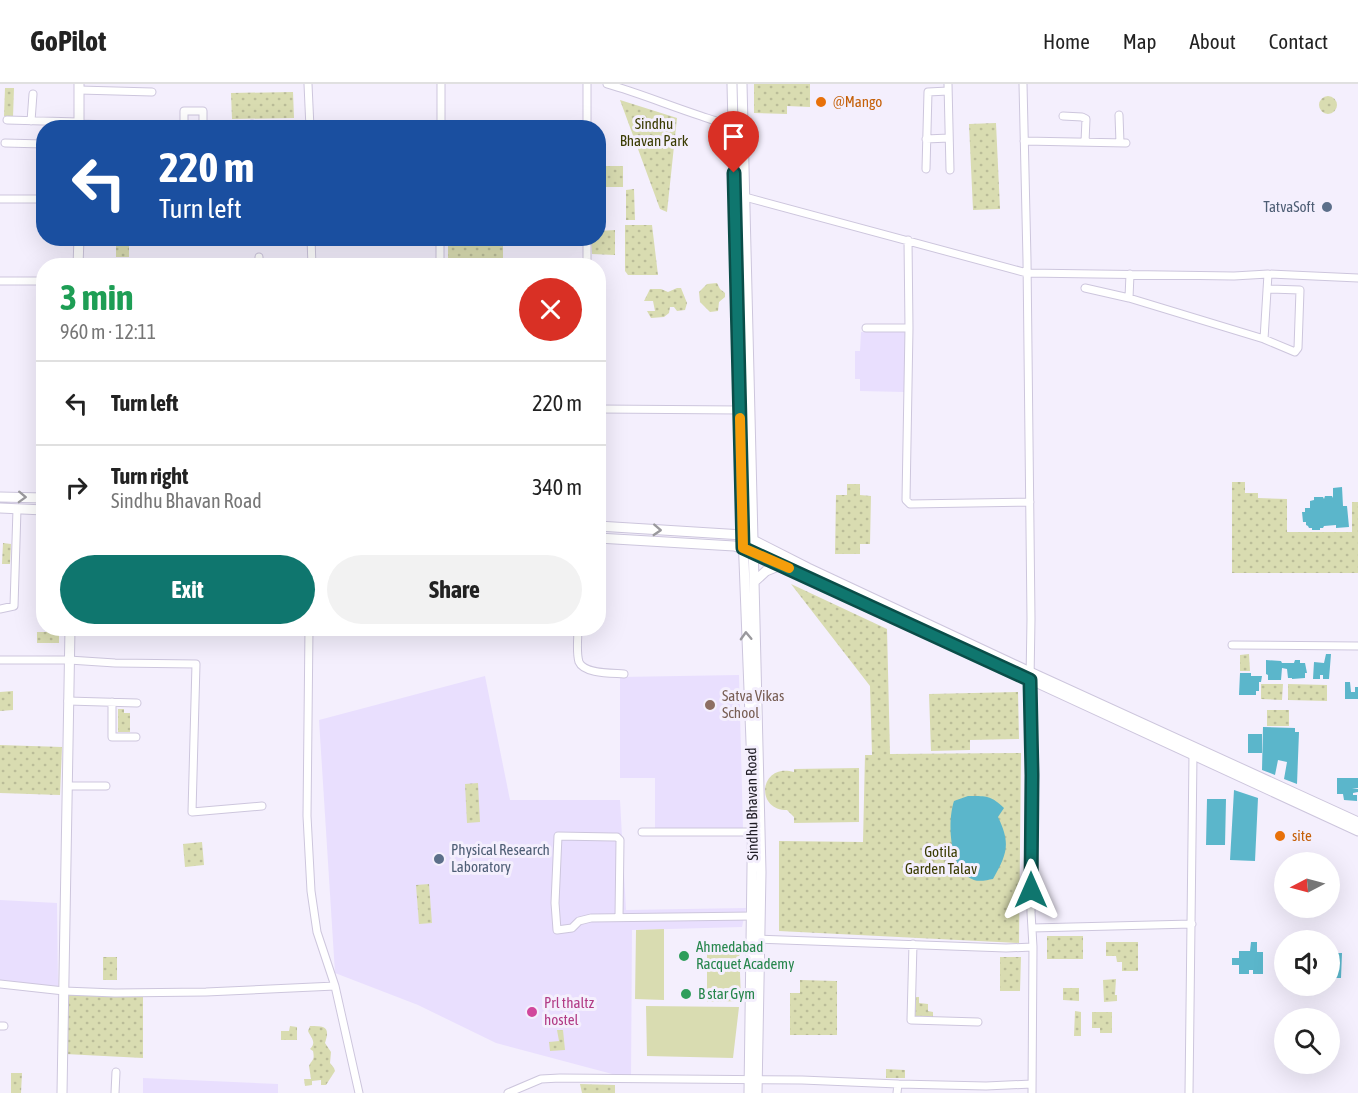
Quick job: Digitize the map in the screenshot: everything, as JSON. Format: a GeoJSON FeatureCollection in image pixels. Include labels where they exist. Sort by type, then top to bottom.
{"type":"FeatureCollection","features":[{"type":"Feature","properties":{"kind":"main road","name":"Sindhu Bhavan Road"},"geometry":{"type":"LineString","coordinates":[[732,84],[745,197],[761,872],[756,916]]}},
{"type":"Feature","properties":{"kind":"main road","name":"Sindhu Bhavan Road"},"geometry":{"type":"LineString","coordinates":[[742,84],[735,197],[743,548],[756,916],[753,1081],[749,1093]]}},
{"type":"Feature","properties":{"kind":"main road"},"geometry":{"type":"LineString","coordinates":[[79,87],[79,120]]}},
{"type":"Feature","properties":{"kind":"main road"},"geometry":{"type":"LineString","coordinates":[[0,497],[36,498]]}},
{"type":"Feature","properties":{"kind":"main road"},"geometry":{"type":"LineString","coordinates":[[0,508],[36,510]]}},
{"type":"Feature","properties":{"kind":"main road"},"geometry":{"type":"LineString","coordinates":[[606,526],[743,535],[1193,755],[1358,831]]}},
{"type":"Feature","properties":{"kind":"main road"},"geometry":{"type":"LineString","coordinates":[[606,538],[724,545],[754,552],[1358,822]]}},
{"type":"Feature","properties":{"kind":"main road"},"geometry":{"type":"LineString","coordinates":[[754,582],[766,571],[781,565]]}},
{"type":"Feature","properties":{"kind":"main road"},"geometry":{"type":"LineString","coordinates":[[62,1093],[70,636]]}},
{"type":"Feature","properties":{"kind":"main road","name":"Sindhu Bhavan Road"},"geometry":{"type":"LineString","coordinates":[[753,1081],[757,1093]]}},
{"type":"Feature","properties":{"kind":"street"},"geometry":{"type":"LineString","coordinates":[[308,84],[310,120]]}},
{"type":"Feature","properties":{"kind":"street"},"geometry":{"type":"LineString","coordinates":[[441,84],[441,120]]}},
{"type":"Feature","properties":{"kind":"street"},"geometry":{"type":"LineString","coordinates":[[587,84],[587,120]]}},
{"type":"Feature","properties":{"kind":"street"},"geometry":{"type":"LineString","coordinates":[[607,84],[625,86],[680,110],[738,126]]}},
{"type":"Feature","properties":{"kind":"street"},"geometry":{"type":"LineString","coordinates":[[1023,84],[1032,764],[1032,1093]]}},
{"type":"Feature","properties":{"kind":"street"},"geometry":{"type":"LineString","coordinates":[[79,87],[129,88],[152,92]]}},
{"type":"Feature","properties":{"kind":"street"},"geometry":{"type":"LineString","coordinates":[[926,169],[928,92],[948,88],[950,170]]}},
{"type":"Feature","properties":{"kind":"street"},"geometry":{"type":"LineString","coordinates":[[31,121],[33,94]]}},
{"type":"Feature","properties":{"kind":"street"},"geometry":{"type":"LineString","coordinates":[[184,120],[184,111],[203,111],[203,120]]}},
{"type":"Feature","properties":{"kind":"street"},"geometry":{"type":"LineString","coordinates":[[1024,141],[1123,143],[1119,115]]}},
{"type":"Feature","properties":{"kind":"street"},"geometry":{"type":"LineString","coordinates":[[1064,116],[1086,119],[1085,142]]}},
{"type":"Feature","properties":{"kind":"street"},"geometry":{"type":"LineString","coordinates":[[7,120],[36,121]]}},
{"type":"Feature","properties":{"kind":"street"},"geometry":{"type":"LineString","coordinates":[[927,139],[949,138]]}},
{"type":"Feature","properties":{"kind":"street"},"geometry":{"type":"LineString","coordinates":[[4,143],[36,144]]}},
{"type":"Feature","properties":{"kind":"street"},"geometry":{"type":"LineString","coordinates":[[735,197],[745,197],[1027,273],[1234,276],[1268,274],[1358,278]]}},
{"type":"Feature","properties":{"kind":"street"},"geometry":{"type":"LineString","coordinates":[[0,199],[36,199]]}},
{"type":"Feature","properties":{"kind":"street"},"geometry":{"type":"LineString","coordinates":[[908,240],[906,500],[910,504],[1029,502]]}},
{"type":"Feature","properties":{"kind":"street"},"geometry":{"type":"LineString","coordinates":[[1129,298],[1130,274]]}},
{"type":"Feature","properties":{"kind":"street"},"geometry":{"type":"LineString","coordinates":[[1264,339],[1268,274]]}},
{"type":"Feature","properties":{"kind":"street"},"geometry":{"type":"LineString","coordinates":[[0,281],[36,281]]}},
{"type":"Feature","properties":{"kind":"street"},"geometry":{"type":"LineString","coordinates":[[1085,288],[1129,298],[1264,339],[1295,352],[1298,348],[1300,290],[1267,289]]}},
{"type":"Feature","properties":{"kind":"street"},"geometry":{"type":"LineString","coordinates":[[866,328],[909,328]]}},
{"type":"Feature","properties":{"kind":"street"},"geometry":{"type":"LineString","coordinates":[[606,410],[740,410]]}},
{"type":"Feature","properties":{"kind":"street"},"geometry":{"type":"LineString","coordinates":[[0,609],[14,606],[17,509]]}},
{"type":"Feature","properties":{"kind":"street"},"geometry":{"type":"LineString","coordinates":[[309,636],[307,816],[310,891],[317,932],[335,986],[359,1093]]}},
{"type":"Feature","properties":{"kind":"street"},"geometry":{"type":"LineString","coordinates":[[578,636],[579,662],[583,667],[589,670],[624,674]]}},
{"type":"Feature","properties":{"kind":"street"},"geometry":{"type":"LineString","coordinates":[[1232,645],[1358,646]]}},
{"type":"Feature","properties":{"kind":"street"},"geometry":{"type":"LineString","coordinates":[[0,660],[196,664],[192,812],[262,806]]}},
{"type":"Feature","properties":{"kind":"street"},"geometry":{"type":"LineString","coordinates":[[68,701],[137,703]]}},
{"type":"Feature","properties":{"kind":"street"},"geometry":{"type":"LineString","coordinates":[[112,702],[112,737],[136,737]]}},
{"type":"Feature","properties":{"kind":"street"},"geometry":{"type":"LineString","coordinates":[[1189,1093],[1193,755]]}},
{"type":"Feature","properties":{"kind":"street"},"geometry":{"type":"LineString","coordinates":[[67,786],[106,786]]}},
{"type":"Feature","properties":{"kind":"street"},"geometry":{"type":"LineString","coordinates":[[642,832],[753,832]]}},
{"type":"Feature","properties":{"kind":"street"},"geometry":{"type":"LineString","coordinates":[[619,918],[620,840],[617,837],[558,836],[555,903],[557,930],[572,928],[579,921],[591,918],[619,918],[756,916]]}},
{"type":"Feature","properties":{"kind":"street"},"geometry":{"type":"LineString","coordinates":[[1032,928],[1192,924]]}},
{"type":"Feature","properties":{"kind":"street"},"geometry":{"type":"LineString","coordinates":[[756,939],[1033,947]]}},
{"type":"Feature","properties":{"kind":"street"},"geometry":{"type":"LineString","coordinates":[[913,944],[911,1020],[978,1022]]}},
{"type":"Feature","properties":{"kind":"street"},"geometry":{"type":"LineString","coordinates":[[0,984],[64,991],[206,992],[335,986]]}},
{"type":"Feature","properties":{"kind":"street"},"geometry":{"type":"LineString","coordinates":[[115,1093],[116,1072]]}},
{"type":"Feature","properties":{"kind":"street"},"geometry":{"type":"LineString","coordinates":[[508,1093],[542,1079],[560,1078],[802,1080],[986,1086],[1032,1084]]}},
{"type":"Feature","properties":{"kind":"street"},"geometry":{"type":"LineString","coordinates":[[897,1093],[898,1084]]}},
{"type":"Feature","properties":{"kind":"shaded area"},"geometry":{"type":"Polygon","coordinates":[[[861,332],[905,332],[904,392],[860,391],[860,379],[855,379],[855,351],[860,351],[861,332]]]}},
{"type":"Feature","properties":{"kind":"shaded area"},"geometry":{"type":"Polygon","coordinates":[[[739,675],[743,828],[655,828],[655,778],[620,778],[620,677],[739,675]]]}},
{"type":"Feature","properties":{"kind":"shaded area"},"geometry":{"type":"Polygon","coordinates":[[[485,676],[510,800],[620,800],[626,910],[746,908],[742,927],[632,930],[631,1079],[496,1043],[418,1005],[335,973],[319,720],[485,676]]]}},
{"type":"Feature","properties":{"kind":"shaded area"},"geometry":{"type":"Polygon","coordinates":[[[0,900],[57,903],[58,986],[0,981],[0,900]]]}},
{"type":"Feature","properties":{"kind":"shaded area"},"geometry":{"type":"Polygon","coordinates":[[[143,1078],[278,1084],[278,1093],[143,1093],[143,1078]]]}},
{"type":"Feature","properties":{"kind":"green space"},"geometry":{"type":"Polygon","coordinates":[[[754,84],[810,84],[810,107],[787,106],[787,114],[754,113],[754,84]]]}},
{"type":"Feature","properties":{"kind":"green space"},"geometry":{"type":"Polygon","coordinates":[[[5,88],[14,88],[13,117],[4,116],[5,88]]]}},
{"type":"Feature","properties":{"kind":"green space"},"geometry":{"type":"Polygon","coordinates":[[[293,92],[294,118],[232,119],[231,93],[293,92]]]}},
{"type":"Feature","properties":{"kind":"green space"},"geometry":{"type":"Polygon","coordinates":[[[1328,96],[1334,99],[1337,105],[1334,111],[1328,114],[1322,111],[1319,105],[1322,99],[1328,96]]]}},
{"type":"Feature","properties":{"kind":"green space","name":"Sindhu Bhavan Park"},"geometry":{"type":"Polygon","coordinates":[[[620,100],[677,118],[667,212],[660,209],[620,100]]]}},
{"type":"Feature","properties":{"kind":"green space"},"geometry":{"type":"Polygon","coordinates":[[[996,123],[1000,209],[973,210],[969,124],[996,123]]]}},
{"type":"Feature","properties":{"kind":"green space"},"geometry":{"type":"Polygon","coordinates":[[[606,166],[623,166],[623,187],[606,187],[606,166]]]}},
{"type":"Feature","properties":{"kind":"green space"},"geometry":{"type":"Polygon","coordinates":[[[634,189],[635,220],[626,220],[626,190],[634,189]]]}},
{"type":"Feature","properties":{"kind":"green space"},"geometry":{"type":"Polygon","coordinates":[[[625,225],[652,225],[658,275],[628,275],[625,271],[625,225]]]}},
{"type":"Feature","properties":{"kind":"green space"},"geometry":{"type":"Polygon","coordinates":[[[615,230],[615,255],[592,254],[591,246],[606,246],[606,231],[615,230]]]}},
{"type":"Feature","properties":{"kind":"green space"},"geometry":{"type":"Polygon","coordinates":[[[116,246],[129,246],[129,257],[116,257],[116,246]]]}},
{"type":"Feature","properties":{"kind":"green space"},"geometry":{"type":"Polygon","coordinates":[[[448,246],[503,246],[503,258],[448,258],[448,246]]]}},
{"type":"Feature","properties":{"kind":"green space"},"geometry":{"type":"Polygon","coordinates":[[[717,283],[725,293],[725,297],[719,302],[718,311],[710,312],[700,302],[699,292],[707,284],[717,283]]]}},
{"type":"Feature","properties":{"kind":"green space"},"geometry":{"type":"Polygon","coordinates":[[[681,288],[687,303],[685,310],[677,311],[674,307],[670,307],[669,313],[664,317],[651,318],[647,311],[655,311],[653,301],[644,301],[650,289],[661,289],[668,292],[681,288]]]}},
{"type":"Feature","properties":{"kind":"green space"},"geometry":{"type":"Polygon","coordinates":[[[1232,482],[1245,482],[1245,493],[1258,493],[1258,498],[1287,499],[1287,532],[1352,532],[1352,502],[1358,502],[1358,573],[1232,573],[1232,482]]]}},
{"type":"Feature","properties":{"kind":"green space"},"geometry":{"type":"Polygon","coordinates":[[[847,484],[860,484],[860,495],[871,496],[870,544],[860,544],[860,554],[835,554],[836,495],[847,495],[847,484]]]}},
{"type":"Feature","properties":{"kind":"green space"},"geometry":{"type":"Polygon","coordinates":[[[3,543],[11,544],[10,564],[2,564],[3,543]]]}},
{"type":"Feature","properties":{"kind":"green space","name":"Gotila Garden Talav"},"geometry":{"type":"Polygon","coordinates":[[[791,584],[887,629],[890,754],[1021,753],[1019,943],[779,931],[779,841],[863,842],[865,755],[872,755],[870,686],[791,584]]]}},
{"type":"Feature","properties":{"kind":"green space"},"geometry":{"type":"Polygon","coordinates":[[[37,636],[59,636],[59,643],[37,643],[37,636]]]}},
{"type":"Feature","properties":{"kind":"green space"},"geometry":{"type":"Polygon","coordinates":[[[1249,654],[1250,671],[1240,671],[1240,655],[1249,654]]]}},
{"type":"Feature","properties":{"kind":"green space"},"geometry":{"type":"Polygon","coordinates":[[[1261,684],[1283,684],[1282,700],[1261,699],[1261,684]]]}},
{"type":"Feature","properties":{"kind":"green space"},"geometry":{"type":"Polygon","coordinates":[[[1288,684],[1327,685],[1327,701],[1288,700],[1288,684]]]}},
{"type":"Feature","properties":{"kind":"green space"},"geometry":{"type":"Polygon","coordinates":[[[13,691],[13,710],[0,711],[0,692],[13,691]]]}},
{"type":"Feature","properties":{"kind":"green space"},"geometry":{"type":"Polygon","coordinates":[[[1018,692],[1019,739],[970,740],[970,750],[931,751],[929,694],[1018,692]]]}},
{"type":"Feature","properties":{"kind":"green space"},"geometry":{"type":"Polygon","coordinates":[[[118,709],[124,709],[124,713],[130,713],[130,732],[118,732],[118,709]]]}},
{"type":"Feature","properties":{"kind":"green space"},"geometry":{"type":"Polygon","coordinates":[[[1267,710],[1289,710],[1289,726],[1267,726],[1267,710]]]}},
{"type":"Feature","properties":{"kind":"green space"},"geometry":{"type":"Polygon","coordinates":[[[0,745],[62,747],[60,795],[0,793],[0,745]]]}},
{"type":"Feature","properties":{"kind":"green space"},"geometry":{"type":"Polygon","coordinates":[[[859,768],[859,822],[794,823],[794,817],[787,810],[776,808],[769,803],[766,795],[765,787],[768,780],[774,774],[783,771],[859,768]]]}},
{"type":"Feature","properties":{"kind":"green space"},"geometry":{"type":"Polygon","coordinates":[[[478,783],[480,822],[467,823],[465,784],[478,783]]]}},
{"type":"Feature","properties":{"kind":"green space"},"geometry":{"type":"Polygon","coordinates":[[[202,842],[204,865],[185,867],[183,844],[202,842]]]}},
{"type":"Feature","properties":{"kind":"green space"},"geometry":{"type":"Polygon","coordinates":[[[429,884],[432,923],[419,924],[416,885],[429,884]]]}},
{"type":"Feature","properties":{"kind":"green space"},"geometry":{"type":"Polygon","coordinates":[[[664,929],[664,1000],[635,999],[636,930],[664,929]]]}},
{"type":"Feature","properties":{"kind":"green space"},"geometry":{"type":"Polygon","coordinates":[[[1047,936],[1083,936],[1083,959],[1047,959],[1047,936]]]}},
{"type":"Feature","properties":{"kind":"green space"},"geometry":{"type":"Polygon","coordinates":[[[1106,942],[1138,942],[1138,971],[1122,971],[1122,962],[1117,962],[1116,956],[1106,956],[1106,942]]]}},
{"type":"Feature","properties":{"kind":"green space"},"geometry":{"type":"Polygon","coordinates":[[[739,945],[741,1001],[707,1002],[707,946],[739,945]]]}},
{"type":"Feature","properties":{"kind":"green space"},"geometry":{"type":"Polygon","coordinates":[[[103,957],[117,957],[117,980],[103,980],[103,957]]]}},
{"type":"Feature","properties":{"kind":"green space"},"geometry":{"type":"Polygon","coordinates":[[[1000,957],[1021,957],[1020,991],[1000,991],[1000,957]]]}},
{"type":"Feature","properties":{"kind":"green space"},"geometry":{"type":"Polygon","coordinates":[[[1116,979],[1117,1001],[1104,1002],[1103,980],[1116,979]]]}},
{"type":"Feature","properties":{"kind":"green space"},"geometry":{"type":"Polygon","coordinates":[[[800,980],[837,981],[837,1035],[790,1035],[790,993],[800,993],[800,980]]]}},
{"type":"Feature","properties":{"kind":"green space"},"geometry":{"type":"Polygon","coordinates":[[[1063,988],[1079,988],[1079,1001],[1063,1000],[1063,988]]]}},
{"type":"Feature","properties":{"kind":"green space"},"geometry":{"type":"Polygon","coordinates":[[[66,994],[143,996],[143,1058],[65,1054],[66,994]]]}},
{"type":"Feature","properties":{"kind":"green space"},"geometry":{"type":"Polygon","coordinates":[[[916,997],[919,997],[919,1003],[928,1004],[928,1011],[933,1012],[933,1018],[915,1017],[916,997]]]}},
{"type":"Feature","properties":{"kind":"green space"},"geometry":{"type":"Polygon","coordinates":[[[646,1006],[739,1007],[733,1058],[647,1056],[646,1006]]]}},
{"type":"Feature","properties":{"kind":"green space"},"geometry":{"type":"Polygon","coordinates":[[[1075,1011],[1081,1012],[1081,1036],[1074,1036],[1075,1011]]]}},
{"type":"Feature","properties":{"kind":"green space"},"geometry":{"type":"Polygon","coordinates":[[[1092,1012],[1112,1012],[1112,1033],[1100,1033],[1100,1028],[1092,1028],[1092,1012]]]}},
{"type":"Feature","properties":{"kind":"green space"},"geometry":{"type":"Polygon","coordinates":[[[290,1026],[297,1027],[297,1040],[281,1040],[281,1031],[289,1031],[290,1026]]]}},
{"type":"Feature","properties":{"kind":"green space"},"geometry":{"type":"Polygon","coordinates":[[[310,1026],[320,1026],[327,1031],[325,1043],[331,1052],[330,1063],[335,1071],[326,1085],[321,1085],[321,1080],[312,1081],[312,1085],[305,1086],[304,1079],[311,1079],[309,1066],[314,1057],[310,1049],[313,1042],[308,1031],[310,1026]]]}},
{"type":"Feature","properties":{"kind":"green space"},"geometry":{"type":"Polygon","coordinates":[[[557,1030],[563,1030],[565,1050],[550,1051],[549,1042],[559,1041],[557,1030]]]}},
{"type":"Feature","properties":{"kind":"green space"},"geometry":{"type":"Polygon","coordinates":[[[886,1069],[905,1070],[905,1078],[886,1078],[886,1069]]]}},
{"type":"Feature","properties":{"kind":"green space"},"geometry":{"type":"Polygon","coordinates":[[[11,1073],[22,1073],[21,1093],[11,1093],[11,1073]]]}},
{"type":"Feature","properties":{"kind":"green space"},"geometry":{"type":"Polygon","coordinates":[[[580,1084],[615,1085],[615,1093],[582,1093],[580,1084]]]}},
{"type":"Feature","properties":{"kind":"water"},"geometry":{"type":"Polygon","coordinates":[[[1342,487],[1343,506],[1347,506],[1349,527],[1336,528],[1336,525],[1324,526],[1320,530],[1309,528],[1306,522],[1303,522],[1302,512],[1305,512],[1305,508],[1310,508],[1310,501],[1314,500],[1314,497],[1324,499],[1325,496],[1332,496],[1333,498],[1333,488],[1342,487]]]}},
{"type":"Feature","properties":{"kind":"water"},"geometry":{"type":"Polygon","coordinates":[[[1326,654],[1331,654],[1329,679],[1323,679],[1323,675],[1320,675],[1320,679],[1313,679],[1314,662],[1324,663],[1326,654]]]}},
{"type":"Feature","properties":{"kind":"water"},"geometry":{"type":"Polygon","coordinates":[[[1266,660],[1294,663],[1295,660],[1300,660],[1300,663],[1305,663],[1307,673],[1305,673],[1305,678],[1292,679],[1288,678],[1287,669],[1282,668],[1281,680],[1268,680],[1266,660]]]}},
{"type":"Feature","properties":{"kind":"water"},"geometry":{"type":"Polygon","coordinates":[[[1240,673],[1262,676],[1256,695],[1239,695],[1240,673]]]}},
{"type":"Feature","properties":{"kind":"water"},"geometry":{"type":"Polygon","coordinates":[[[1345,682],[1350,682],[1351,692],[1355,692],[1355,687],[1358,687],[1358,699],[1345,699],[1345,682]]]}},
{"type":"Feature","properties":{"kind":"water"},"geometry":{"type":"Polygon","coordinates":[[[1263,727],[1295,728],[1295,732],[1299,732],[1297,784],[1284,779],[1287,762],[1278,760],[1275,775],[1262,770],[1263,727]]]}},
{"type":"Feature","properties":{"kind":"water"},"geometry":{"type":"Polygon","coordinates":[[[1248,734],[1262,734],[1262,753],[1248,753],[1248,734]]]}},
{"type":"Feature","properties":{"kind":"water"},"geometry":{"type":"Polygon","coordinates":[[[1337,778],[1358,778],[1358,788],[1352,788],[1358,789],[1358,792],[1353,793],[1357,795],[1357,801],[1344,800],[1343,794],[1337,794],[1337,778]]]}},
{"type":"Feature","properties":{"kind":"water"},"geometry":{"type":"Polygon","coordinates":[[[1234,790],[1258,798],[1255,861],[1230,860],[1234,790]]]}},
{"type":"Feature","properties":{"kind":"water"},"geometry":{"type":"Polygon","coordinates":[[[968,796],[988,797],[1004,808],[998,817],[1005,835],[1006,849],[1002,863],[993,879],[974,880],[959,867],[955,857],[951,833],[952,810],[954,801],[968,796]]]}},
{"type":"Feature","properties":{"kind":"water"},"geometry":{"type":"Polygon","coordinates":[[[1207,799],[1226,799],[1225,845],[1206,845],[1207,799]]]}},
{"type":"Feature","properties":{"kind":"water"},"geometry":{"type":"Polygon","coordinates":[[[1251,942],[1257,942],[1257,952],[1263,952],[1263,974],[1253,974],[1253,970],[1249,970],[1249,974],[1239,974],[1239,965],[1232,965],[1232,958],[1239,958],[1239,951],[1250,951],[1251,942]]]}},
{"type":"Feature","properties":{"kind":"water"},"geometry":{"type":"Polygon","coordinates":[[[1340,953],[1342,953],[1341,978],[1340,953]]]}},
{"type":"Feature","properties":{"kind":"slow traffic"},"geometry":{"type":"LineString","coordinates":[[740,418],[743,548],[789,568]]}},
{"type":"Feature","properties":{"kind":"place","name":"@Mango"},"geometry":{"type":"Point","coordinates":[821,102]}},
{"type":"Feature","properties":{"kind":"place","name":"TatvaSoft"},"geometry":{"type":"Point","coordinates":[1327,207]}},
{"type":"Feature","properties":{"kind":"place","name":"Satva Vikas School"},"geometry":{"type":"Point","coordinates":[710,705]}},
{"type":"Feature","properties":{"kind":"place","name":"site"},"geometry":{"type":"Point","coordinates":[1280,836]}},
{"type":"Feature","properties":{"kind":"place","name":"Physical Research Laboratory"},"geometry":{"type":"Point","coordinates":[439,859]}},
{"type":"Feature","properties":{"kind":"place","name":"Ahmedabad Racquet Academy"},"geometry":{"type":"Point","coordinates":[684,956]}},
{"type":"Feature","properties":{"kind":"place","name":"B star Gym"},"geometry":{"type":"Point","coordinates":[686,994]}},
{"type":"Feature","properties":{"kind":"place","name":"Prl thaltz hostel"},"geometry":{"type":"Point","coordinates":[532,1012]}},
{"type":"Feature","properties":{"kind":"route"},"geometry":{"type":"LineString","coordinates":[[734,173],[743,548],[1030,680],[1031,890]]}}]}
